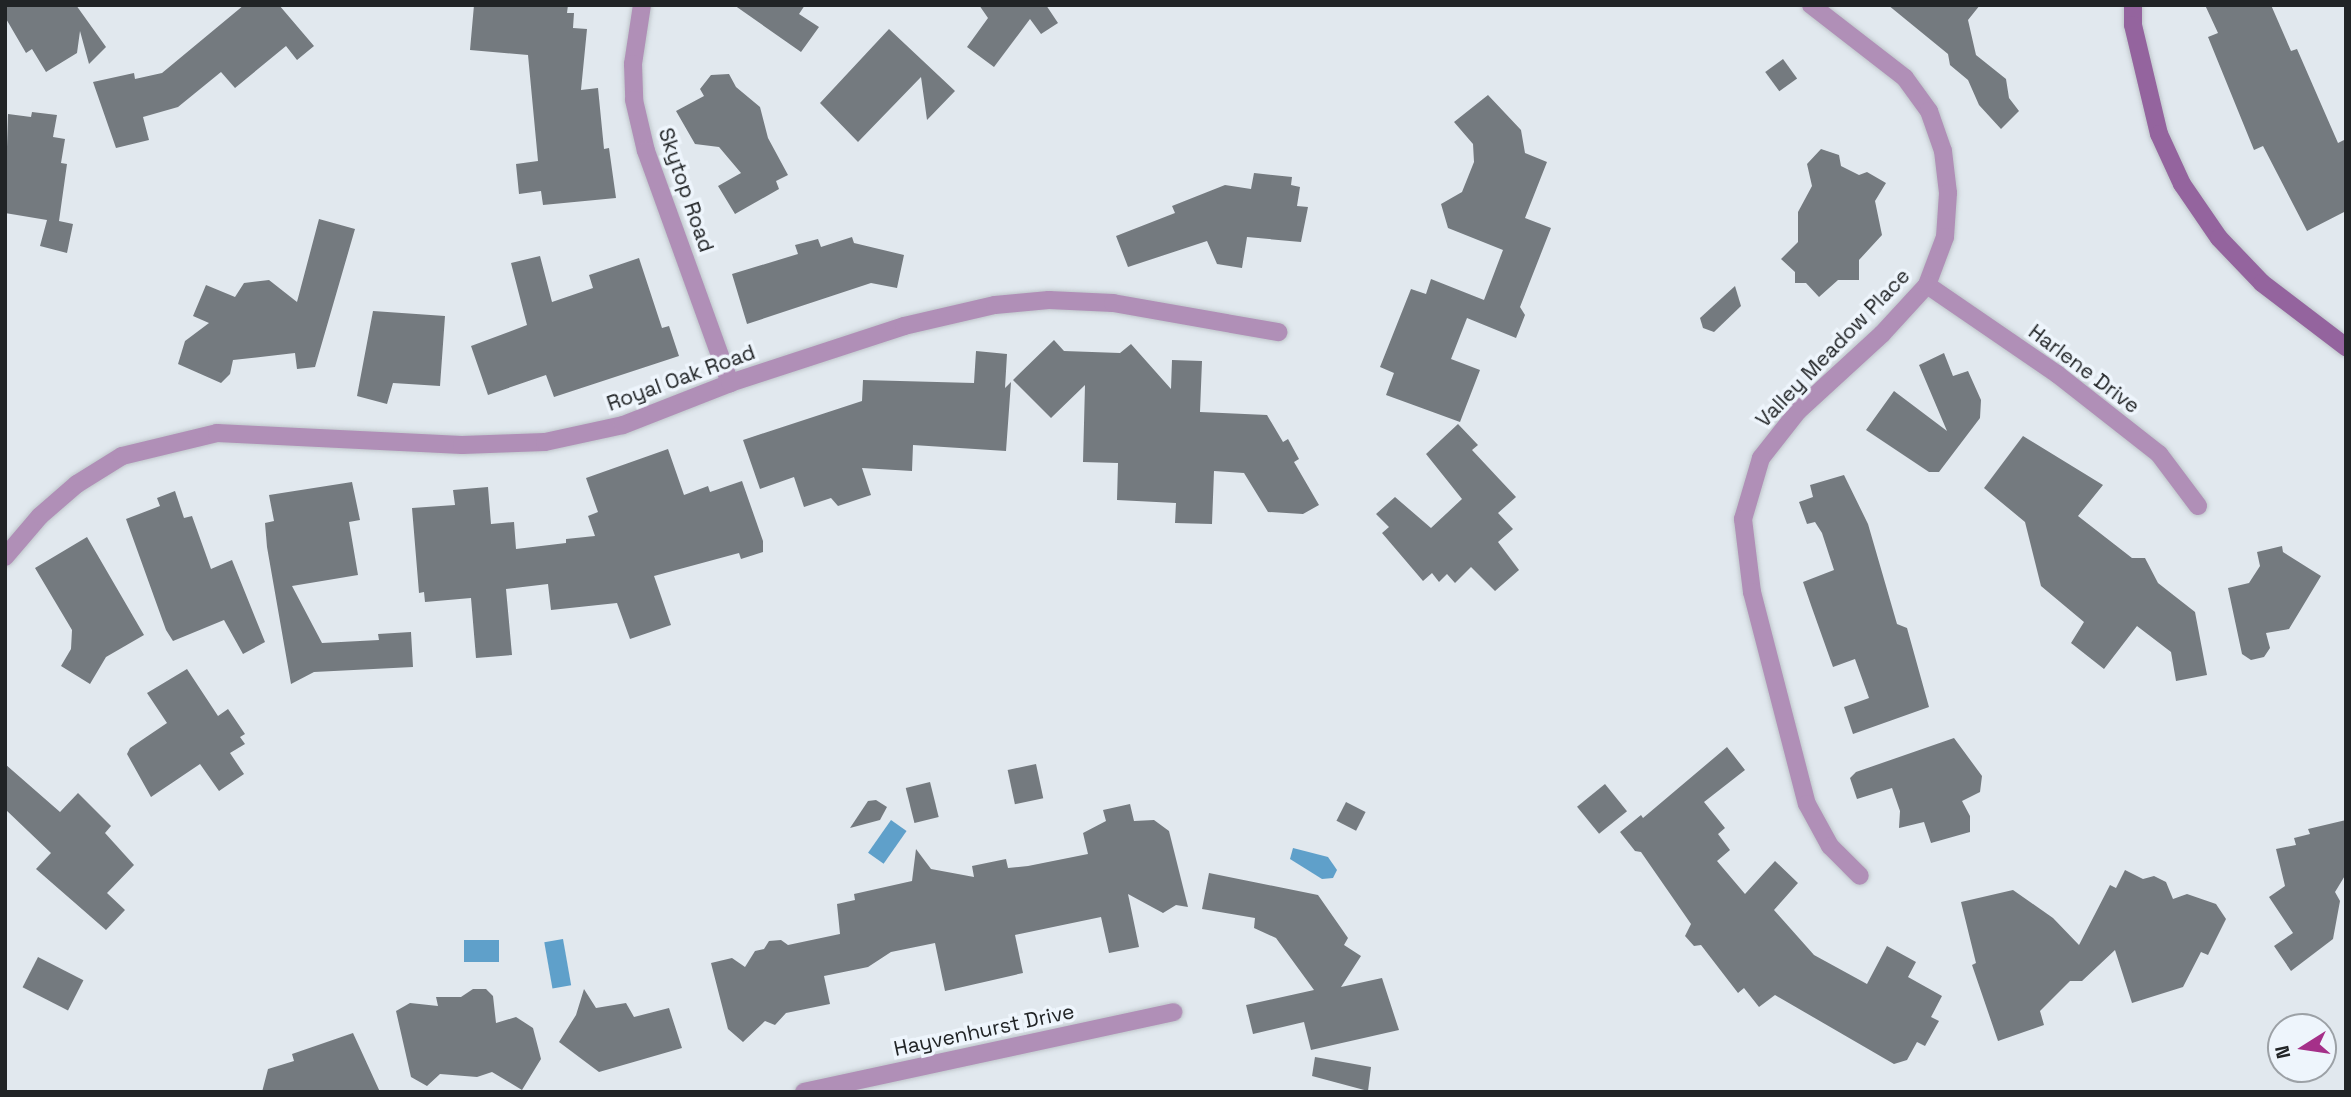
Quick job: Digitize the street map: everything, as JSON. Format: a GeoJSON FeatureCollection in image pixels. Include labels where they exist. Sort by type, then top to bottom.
{"type":"FeatureCollection","features":[{"type":"Feature","properties":{"kind":"main road"},"geometry":{"type":"LineString","coordinates":[[2133,5],[2133,25],[2160,134],[2182,184],[2220,238],[2262,283],[2346,347]]}},
{"type":"Feature","properties":{"kind":"street","name":"Skytop Road"},"geometry":{"type":"LineString","coordinates":[[642,5],[632,64],[640,125],[730,383]]}},
{"type":"Feature","properties":{"kind":"street","name":"Valley Meadow Place"},"geometry":{"type":"LineString","coordinates":[[1811,5],[1905,78],[1929,111],[1943,151],[1948,192],[1945,237],[1927,285],[1882,334],[1798,411],[1768,449],[1749,490],[1743,519],[1752,592],[1807,804],[1830,846],[1860,876]]}},
{"type":"Feature","properties":{"kind":"street","name":"Harlene Drive"},"geometry":{"type":"LineString","coordinates":[[1927,285],[2057,374],[2159,454],[2198,506]]}},
{"type":"Feature","properties":{"kind":"street","name":"Royal Oak Road"},"geometry":{"type":"LineString","coordinates":[[5,558],[40,516],[77,484],[122,456],[217,433],[462,445],[545,442],[623,425],[730,383],[904,326],[995,305],[1049,300],[1113,303],[1278,332]]}},
{"type":"Feature","properties":{"kind":"street","name":"Hayvenhurst Drive"},"geometry":{"type":"LineString","coordinates":[[804,1092],[1173,1012]]}},
{"type":"Feature","properties":{"kind":"water"},"geometry":{"type":"Polygon","coordinates":[[[891,820],[907,831],[884,864],[868,853],[891,820]]]}},
{"type":"Feature","properties":{"kind":"water"},"geometry":{"type":"Polygon","coordinates":[[[1293,848],[1328,857],[1337,870],[1333,878],[1322,879],[1290,859],[1293,848]]]}},
{"type":"Feature","properties":{"kind":"water"},"geometry":{"type":"Polygon","coordinates":[[[563,939],[571,985],[552,989],[544,942],[563,939]]]}},
{"type":"Feature","properties":{"kind":"water"},"geometry":{"type":"Polygon","coordinates":[[[464,940],[499,940],[499,962],[464,962],[464,940]]]}},
{"type":"Feature","properties":{"kind":"building"},"geometry":{"type":"Polygon","coordinates":[[[5,5],[76,5],[106,47],[89,64],[80,31],[77,53],[46,72],[32,49],[26,53],[5,17],[5,5]]]}},
{"type":"Feature","properties":{"kind":"building"},"geometry":{"type":"Polygon","coordinates":[[[244,5],[279,5],[314,46],[297,60],[286,46],[235,88],[221,72],[178,107],[143,117],[149,140],[116,148],[93,82],[134,73],[135,79],[162,73],[244,5]]]}},
{"type":"Feature","properties":{"kind":"building"},"geometry":{"type":"Polygon","coordinates":[[[474,5],[568,5],[567,13],[574,13],[573,28],[587,29],[581,90],[598,88],[604,149],[609,148],[616,198],[543,205],[541,191],[519,194],[516,164],[538,161],[528,55],[470,50],[474,5]]]}},
{"type":"Feature","properties":{"kind":"building"},"geometry":{"type":"Polygon","coordinates":[[[734,5],[805,5],[799,14],[819,27],[801,52],[734,5]]]}},
{"type":"Feature","properties":{"kind":"building"},"geometry":{"type":"Polygon","coordinates":[[[979,5],[1046,5],[1058,23],[1041,34],[1030,19],[994,67],[967,47],[988,18],[979,5]]]}},
{"type":"Feature","properties":{"kind":"building"},"geometry":{"type":"Polygon","coordinates":[[[1888,5],[1980,5],[1968,20],[1976,55],[2006,79],[2009,98],[2019,111],[2001,129],[1979,105],[1968,80],[1950,65],[1948,54],[1888,5]]]}},
{"type":"Feature","properties":{"kind":"building"},"geometry":{"type":"Polygon","coordinates":[[[2205,5],[2271,5],[2291,51],[2297,49],[2338,143],[2346,139],[2346,211],[2307,231],[2263,146],[2254,150],[2208,37],[2218,33],[2205,5]]]}},
{"type":"Feature","properties":{"kind":"building"},"geometry":{"type":"Polygon","coordinates":[[[889,29],[955,91],[927,120],[921,77],[858,142],[820,103],[889,29]]]}},
{"type":"Feature","properties":{"kind":"building"},"geometry":{"type":"Polygon","coordinates":[[[1783,59],[1797,78],[1779,91],[1765,72],[1783,59]]]}},
{"type":"Feature","properties":{"kind":"building"},"geometry":{"type":"Polygon","coordinates":[[[729,74],[736,87],[760,107],[768,138],[788,175],[776,181],[779,189],[735,214],[718,186],[741,173],[719,147],[695,144],[676,111],[704,96],[700,89],[711,75],[729,74]]]}},
{"type":"Feature","properties":{"kind":"building"},"geometry":{"type":"Polygon","coordinates":[[[1488,95],[1521,130],[1525,153],[1547,162],[1525,218],[1551,228],[1520,307],[1525,315],[1516,338],[1467,318],[1451,359],[1480,370],[1460,422],[1386,395],[1394,373],[1380,367],[1411,289],[1426,294],[1431,279],[1484,300],[1503,250],[1448,228],[1441,204],[1462,192],[1474,162],[1473,144],[1454,122],[1488,95]]]}},
{"type":"Feature","properties":{"kind":"building"},"geometry":{"type":"Polygon","coordinates":[[[32,112],[57,115],[53,137],[65,139],[61,163],[67,164],[59,221],[73,224],[67,253],[40,246],[47,220],[5,213],[8,114],[31,117],[32,112]]]}},
{"type":"Feature","properties":{"kind":"building"},"geometry":{"type":"Polygon","coordinates":[[[1821,149],[1839,155],[1841,166],[1859,175],[1867,172],[1886,183],[1875,201],[1882,235],[1859,260],[1859,280],[1838,280],[1819,297],[1806,283],[1795,283],[1795,272],[1781,259],[1798,242],[1798,212],[1812,186],[1807,164],[1821,149]]]}},
{"type":"Feature","properties":{"kind":"building"},"geometry":{"type":"Polygon","coordinates":[[[1254,173],[1292,177],[1291,185],[1300,187],[1297,206],[1308,207],[1301,242],[1247,237],[1242,268],[1217,264],[1207,241],[1128,267],[1116,236],[1175,213],[1172,206],[1225,185],[1251,189],[1254,173]]]}},
{"type":"Feature","properties":{"kind":"building"},"geometry":{"type":"Polygon","coordinates":[[[319,219],[355,229],[315,367],[297,369],[295,353],[233,360],[230,374],[221,383],[178,364],[185,341],[209,323],[193,316],[206,285],[235,297],[244,283],[269,280],[297,302],[319,219]]]}},
{"type":"Feature","properties":{"kind":"building"},"geometry":{"type":"Polygon","coordinates":[[[852,237],[854,243],[904,255],[897,288],[871,283],[747,324],[732,274],[798,254],[795,245],[818,239],[821,247],[852,237]]]}},
{"type":"Feature","properties":{"kind":"building"},"geometry":{"type":"Polygon","coordinates":[[[540,256],[552,302],[593,288],[589,275],[639,258],[662,328],[669,326],[679,356],[554,397],[546,375],[488,395],[471,346],[527,325],[511,263],[540,256]]]}},
{"type":"Feature","properties":{"kind":"building"},"geometry":{"type":"Polygon","coordinates":[[[1735,286],[1741,306],[1714,332],[1703,328],[1700,318],[1735,286]]]}},
{"type":"Feature","properties":{"kind":"building"},"geometry":{"type":"Polygon","coordinates":[[[373,311],[445,316],[440,386],[393,383],[387,404],[357,396],[373,311]]]}},
{"type":"Feature","properties":{"kind":"building"},"geometry":{"type":"Polygon","coordinates":[[[1054,340],[1064,351],[1120,353],[1131,344],[1171,389],[1172,360],[1202,361],[1200,412],[1267,415],[1283,442],[1288,439],[1299,459],[1294,462],[1319,505],[1303,514],[1268,512],[1244,473],[1214,471],[1212,524],[1175,523],[1176,503],[1117,500],[1118,463],[1083,462],[1085,385],[1051,418],[1013,380],[1054,340]]]}},
{"type":"Feature","properties":{"kind":"building"},"geometry":{"type":"Polygon","coordinates":[[[976,351],[1007,354],[1005,388],[1011,382],[1006,451],[913,445],[912,471],[862,468],[871,495],[838,506],[831,498],[804,507],[794,477],[760,489],[743,440],[862,401],[863,380],[974,383],[976,351]]]}},
{"type":"Feature","properties":{"kind":"building"},"geometry":{"type":"Polygon","coordinates":[[[1944,353],[1953,376],[1968,371],[1981,400],[1980,418],[1939,472],[1929,472],[1866,430],[1894,391],[1947,431],[1919,365],[1944,353]]]}},
{"type":"Feature","properties":{"kind":"building"},"geometry":{"type":"Polygon","coordinates":[[[1458,424],[1478,445],[1472,450],[1516,497],[1498,513],[1513,529],[1498,542],[1519,570],[1495,591],[1471,567],[1455,583],[1447,574],[1439,582],[1432,573],[1423,581],[1382,533],[1389,527],[1376,514],[1395,497],[1431,528],[1462,499],[1426,454],[1458,424]]]}},
{"type":"Feature","properties":{"kind":"building"},"geometry":{"type":"Polygon","coordinates":[[[2023,436],[2103,485],[2078,516],[2132,558],[2145,558],[2158,583],[2195,612],[2207,675],[2176,681],[2171,652],[2137,626],[2104,669],[2071,643],[2084,622],[2041,586],[2025,522],[1984,488],[2023,436]]]}},
{"type":"Feature","properties":{"kind":"building"},"geometry":{"type":"Polygon","coordinates":[[[668,449],[684,495],[708,486],[710,492],[742,481],[763,541],[763,552],[741,559],[739,553],[654,576],[671,625],[630,639],[617,603],[551,610],[548,584],[506,589],[512,655],[476,658],[471,598],[425,602],[424,592],[419,593],[412,508],[455,505],[453,490],[488,487],[491,524],[514,522],[516,549],[566,543],[566,539],[595,536],[588,516],[598,512],[586,478],[668,449]]]}},
{"type":"Feature","properties":{"kind":"building"},"geometry":{"type":"Polygon","coordinates":[[[1844,475],[1868,524],[1897,624],[1907,628],[1929,707],[1853,734],[1844,707],[1869,698],[1855,659],[1833,667],[1803,582],[1834,570],[1822,533],[1815,522],[1807,524],[1799,502],[1813,497],[1810,485],[1844,475]]]}},
{"type":"Feature","properties":{"kind":"building"},"geometry":{"type":"Polygon","coordinates":[[[352,482],[360,520],[349,522],[358,575],[292,586],[322,643],[379,640],[378,634],[411,632],[413,667],[314,672],[291,684],[267,547],[265,523],[274,521],[269,495],[352,482]]]}},
{"type":"Feature","properties":{"kind":"building"},"geometry":{"type":"Polygon","coordinates":[[[175,491],[184,518],[192,516],[211,569],[232,560],[265,642],[243,654],[224,620],[173,641],[166,630],[126,519],[160,506],[157,498],[175,491]]]}},
{"type":"Feature","properties":{"kind":"building"},"geometry":{"type":"Polygon","coordinates":[[[87,537],[144,635],[106,657],[90,684],[61,666],[71,649],[72,630],[35,568],[87,537]]]}},
{"type":"Feature","properties":{"kind":"building"},"geometry":{"type":"Polygon","coordinates":[[[2282,546],[2283,552],[2321,576],[2289,629],[2266,633],[2270,648],[2264,657],[2251,660],[2242,654],[2228,588],[2249,583],[2260,566],[2257,552],[2282,546]]]}},
{"type":"Feature","properties":{"kind":"building"},"geometry":{"type":"Polygon","coordinates":[[[187,669],[218,716],[228,709],[245,734],[240,737],[245,744],[230,753],[244,774],[219,791],[200,764],[151,797],[127,754],[130,748],[167,723],[147,693],[187,669]]]}},
{"type":"Feature","properties":{"kind":"building"},"geometry":{"type":"Polygon","coordinates":[[[1954,738],[1982,776],[1980,792],[1962,801],[1970,816],[1970,832],[1931,843],[1924,822],[1899,828],[1900,811],[1892,788],[1857,799],[1850,778],[1856,772],[1954,738]]]}},
{"type":"Feature","properties":{"kind":"building"},"geometry":{"type":"Polygon","coordinates":[[[1727,747],[1745,770],[1704,802],[1725,828],[1718,834],[1730,850],[1717,861],[1745,894],[1775,861],[1798,883],[1774,910],[1814,955],[1867,984],[1887,946],[1916,962],[1908,977],[1942,996],[1931,1017],[1939,1021],[1925,1046],[1917,1042],[1907,1060],[1894,1064],[1775,995],[1759,1007],[1744,988],[1738,993],[1701,945],[1694,946],[1685,936],[1691,924],[1641,852],[1635,851],[1620,832],[1641,815],[1643,818],[1727,747]]]}},
{"type":"Feature","properties":{"kind":"building"},"geometry":{"type":"Polygon","coordinates":[[[5,764],[60,812],[78,793],[111,826],[105,833],[134,865],[107,893],[125,910],[106,930],[36,869],[51,853],[5,809],[5,764]]]}},
{"type":"Feature","properties":{"kind":"building"},"geometry":{"type":"Polygon","coordinates":[[[1036,764],[1043,798],[1015,804],[1008,770],[1036,764]]]}},
{"type":"Feature","properties":{"kind":"building"},"geometry":{"type":"Polygon","coordinates":[[[930,782],[939,817],[914,823],[906,788],[930,782]]]}},
{"type":"Feature","properties":{"kind":"building"},"geometry":{"type":"Polygon","coordinates":[[[1605,784],[1627,811],[1599,834],[1577,807],[1605,784]]]}},
{"type":"Feature","properties":{"kind":"building"},"geometry":{"type":"Polygon","coordinates":[[[876,800],[887,807],[880,820],[850,828],[868,801],[876,800]]]}},
{"type":"Feature","properties":{"kind":"building"},"geometry":{"type":"Polygon","coordinates":[[[1346,802],[1366,812],[1356,831],[1336,821],[1346,802]]]}},
{"type":"Feature","properties":{"kind":"building"},"geometry":{"type":"Polygon","coordinates":[[[1130,804],[1134,821],[1154,820],[1169,831],[1188,907],[1176,905],[1163,913],[1128,894],[1139,947],[1109,953],[1101,917],[1015,935],[1023,973],[945,991],[935,943],[891,952],[868,967],[824,976],[830,1004],[786,1013],[775,1025],[765,1021],[743,1042],[728,1029],[711,963],[732,958],[745,967],[755,951],[764,949],[769,941],[781,940],[788,945],[840,934],[837,904],[855,900],[854,894],[912,881],[916,849],[931,869],[974,877],[972,866],[1006,859],[1008,868],[1088,854],[1083,833],[1106,821],[1103,810],[1130,804]]]}},
{"type":"Feature","properties":{"kind":"building"},"geometry":{"type":"Polygon","coordinates":[[[2346,820],[2346,874],[2335,892],[2340,901],[2333,939],[2291,971],[2274,946],[2293,933],[2269,897],[2285,886],[2276,849],[2296,845],[2294,838],[2310,834],[2308,829],[2346,820]]]}},
{"type":"Feature","properties":{"kind":"building"},"geometry":{"type":"Polygon","coordinates":[[[2125,870],[2143,879],[2154,876],[2166,882],[2173,899],[2187,894],[2216,904],[2226,919],[2208,955],[2201,952],[2183,987],[2132,1003],[2115,950],[2082,981],[2070,981],[2040,1011],[2044,1025],[1998,1041],[1972,965],[1976,963],[1961,902],[2013,890],[2053,918],[2079,945],[2110,885],[2116,888],[2125,870]]]}},
{"type":"Feature","properties":{"kind":"building"},"geometry":{"type":"Polygon","coordinates":[[[1209,873],[1318,895],[1348,938],[1344,945],[1361,956],[1341,987],[1382,978],[1399,1030],[1311,1050],[1304,1022],[1253,1034],[1246,1005],[1314,990],[1276,938],[1254,928],[1255,918],[1202,909],[1209,873]]]}},
{"type":"Feature","properties":{"kind":"building"},"geometry":{"type":"Polygon","coordinates":[[[38,957],[83,980],[68,1010],[23,987],[38,957]]]}},
{"type":"Feature","properties":{"kind":"building"},"geometry":{"type":"Polygon","coordinates":[[[473,989],[486,989],[493,996],[496,1023],[516,1017],[533,1028],[541,1059],[522,1090],[492,1072],[477,1077],[440,1074],[427,1086],[411,1077],[396,1011],[410,1003],[438,1006],[436,997],[461,997],[473,989]]]}},
{"type":"Feature","properties":{"kind":"building"},"geometry":{"type":"Polygon","coordinates":[[[584,989],[596,1008],[626,1003],[634,1017],[669,1008],[682,1048],[599,1072],[559,1042],[576,1015],[584,989]]]}},
{"type":"Feature","properties":{"kind":"building"},"geometry":{"type":"Polygon","coordinates":[[[353,1033],[380,1092],[262,1092],[268,1069],[294,1061],[292,1054],[353,1033]]]}},
{"type":"Feature","properties":{"kind":"building"},"geometry":{"type":"Polygon","coordinates":[[[1315,1057],[1371,1067],[1368,1091],[1312,1076],[1315,1057]]]}}]}
